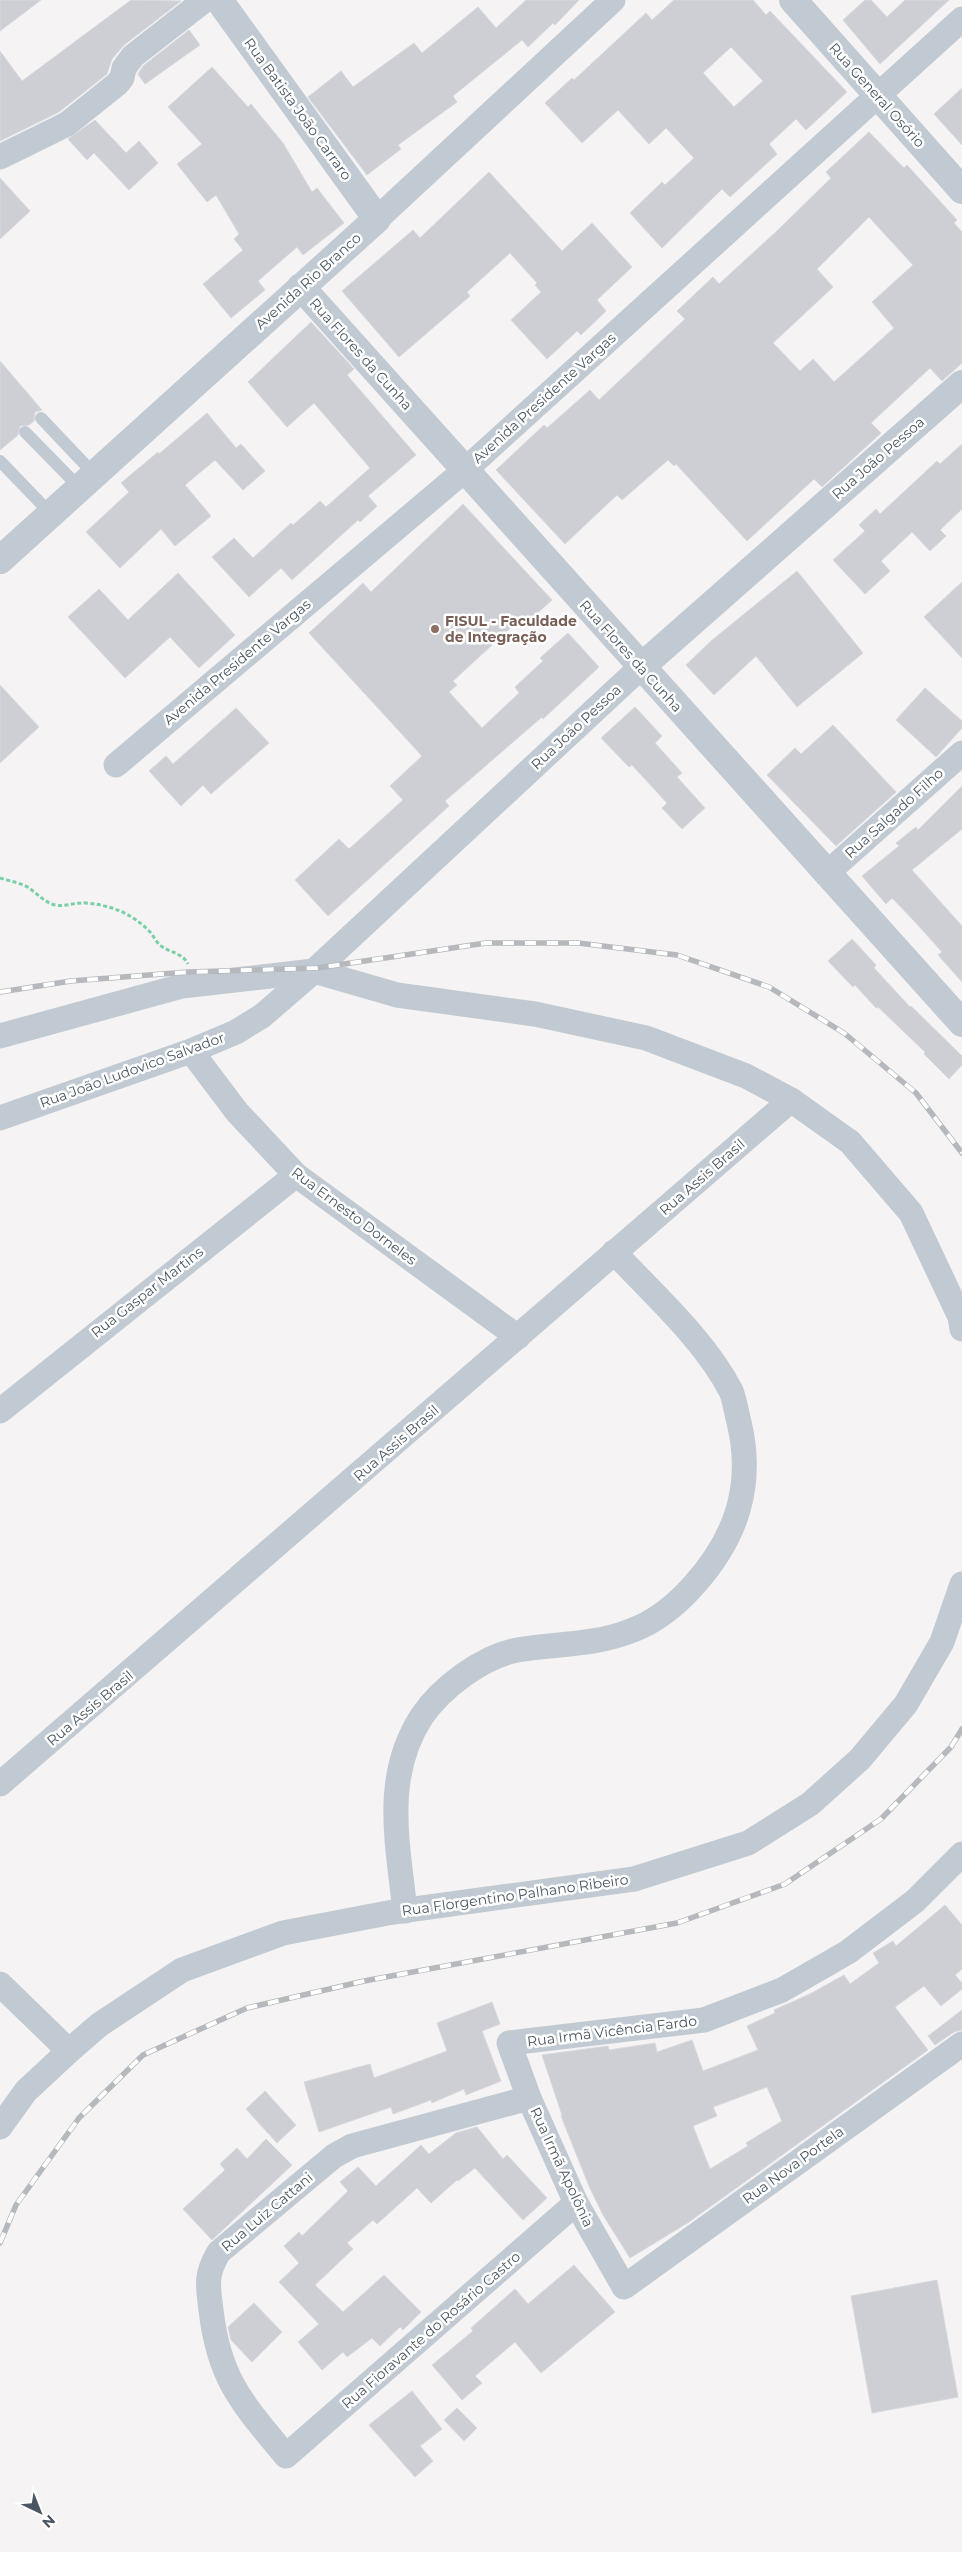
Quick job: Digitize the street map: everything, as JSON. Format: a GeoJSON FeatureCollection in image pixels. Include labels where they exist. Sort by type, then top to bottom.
{"type":"FeatureCollection","features":[{"type":"Feature","properties":{"kind":"street"},"geometry":{"type":"LineString","coordinates":[[0,157],[67,124],[117,84],[122,78],[124,68],[133,56],[205,0]]}},
{"type":"Feature","properties":{"kind":"street","name":"Rua Batista João Carraro"},"geometry":{"type":"LineString","coordinates":[[219,0],[377,219]]}},
{"type":"Feature","properties":{"kind":"street","name":"Avenida Rio Branco"},"geometry":{"type":"LineString","coordinates":[[3,552],[51,514],[88,481],[377,219],[613,0]]}},
{"type":"Feature","properties":{"kind":"street","name":"Rua General Osório"},"geometry":{"type":"LineString","coordinates":[[793,0],[962,190]]}},
{"type":"Feature","properties":{"kind":"street","name":"Avenida Presidente Vargas"},"geometry":{"type":"LineString","coordinates":[[116,765],[465,470],[877,94],[962,19]]}},
{"type":"Feature","properties":{"kind":"street","name":"Rua Flores da Cunha"},"geometry":{"type":"LineString","coordinates":[[301,287],[826,874],[962,1022]]}},
{"type":"Feature","properties":{"kind":"street","name":"Rua João Pessoa"},"geometry":{"type":"LineString","coordinates":[[262,1016],[314,971],[641,667],[962,384]]}},
{"type":"Feature","properties":{"kind":"street","name":"Rua Salgado Filho"},"geometry":{"type":"LineString","coordinates":[[826,874],[962,752]]}},
{"type":"Feature","properties":{"kind":"street"},"geometry":{"type":"LineString","coordinates":[[0,1036],[182,986],[314,971],[397,995],[535,1014],[646,1038],[746,1076],[791,1100],[850,1142],[911,1213],[960,1317],[962,1328]]}},
{"type":"Feature","properties":{"kind":"street","name":"Rua João Ludovico Salvador"},"geometry":{"type":"LineString","coordinates":[[0,1118],[191,1051],[236,1032],[262,1016]]}},
{"type":"Feature","properties":{"kind":"street","name":"Rua Ernesto Dorneles"},"geometry":{"type":"LineString","coordinates":[[191,1051],[237,1112],[296,1175],[518,1337]]}},
{"type":"Feature","properties":{"kind":"street","name":"Rua Assis Brasil"},"geometry":{"type":"LineString","coordinates":[[0,1784],[791,1100]]}},
{"type":"Feature","properties":{"kind":"street","name":"Rua Gaspar Martins"},"geometry":{"type":"LineString","coordinates":[[0,1411],[296,1175]]}},
{"type":"Feature","properties":{"kind":"street"},"geometry":{"type":"LineString","coordinates":[[405,1911],[394,1816],[396,1785],[406,1750],[422,1717],[441,1695],[477,1666],[515,1650],[600,1642],[636,1630],[677,1605],[712,1565],[732,1532],[743,1491],[744,1444],[732,1392],[704,1350],[614,1252]]}},
{"type":"Feature","properties":{"kind":"street","name":"Rua Florgentino Palhano Ribeiro"},"geometry":{"type":"LineString","coordinates":[[0,2127],[26,2091],[99,2025],[182,1970],[283,1933],[405,1911],[634,1879],[748,1843],[810,1804],[860,1759],[906,1704],[942,1642],[962,1584]]}},
{"type":"Feature","properties":{"kind":"street","name":"Rua Irmã Vicência Fardo"},"geometry":{"type":"LineString","coordinates":[[509,2044],[704,2020],[782,1990],[848,1952],[915,1901],[962,1854]]}},
{"type":"Feature","properties":{"kind":"street"},"geometry":{"type":"LineString","coordinates":[[0,1984],[69,2051]]}},
{"type":"Feature","properties":{"kind":"street","name":"Rua Irmã Apolônia"},"geometry":{"type":"LineString","coordinates":[[509,2044],[529,2098],[576,2203],[624,2287]]}},
{"type":"Feature","properties":{"kind":"street","name":"Rua Nova Portela"},"geometry":{"type":"LineString","coordinates":[[624,2287],[962,2044]]}},
{"type":"Feature","properties":{"kind":"street","name":"Rua Luiz Cattani"},"geometry":{"type":"LineString","coordinates":[[286,2456],[240,2401],[226,2375],[215,2342],[207,2278],[210,2266],[219,2252],[334,2156],[352,2146],[529,2098]]}},
{"type":"Feature","properties":{"kind":"street","name":"Rua Fioravante do Rosário Castro"},"geometry":{"type":"LineString","coordinates":[[286,2456],[576,2203]]}},
{"type":"Feature","properties":{"kind":"lane"},"geometry":{"type":"LineString","coordinates":[[41,418],[88,481]]}},
{"type":"Feature","properties":{"kind":"lane"},"geometry":{"type":"LineString","coordinates":[[25,432],[88,481]]}},
{"type":"Feature","properties":{"kind":"lane"},"geometry":{"type":"LineString","coordinates":[[0,461],[51,514]]}},
{"type":"Feature","properties":{"kind":"path"},"geometry":{"type":"LineString","coordinates":[[0,878],[29,887],[42,900],[55,905],[68,906],[83,902],[106,905],[130,915],[149,930],[159,944],[185,959]]}},
{"type":"Feature","properties":{"kind":"building"},"geometry":{"type":"Polygon","coordinates":[[[0,0],[41,0],[0,31],[0,0]]]}},
{"type":"Feature","properties":{"kind":"building"},"geometry":{"type":"Polygon","coordinates":[[[131,0],[181,1],[124,45],[112,59],[107,74],[59,112],[0,141],[0,51],[22,81],[131,0]]]}},
{"type":"Feature","properties":{"kind":"building"},"geometry":{"type":"Polygon","coordinates":[[[526,0],[579,0],[555,25],[553,23],[528,47],[522,40],[453,96],[457,102],[398,145],[401,149],[367,175],[308,97],[341,71],[353,87],[414,43],[422,53],[478,7],[496,28],[526,0]]]}},
{"type":"Feature","properties":{"kind":"building"},"geometry":{"type":"Polygon","coordinates":[[[674,0],[753,0],[766,15],[770,11],[847,92],[806,130],[796,119],[769,144],[777,154],[730,197],[722,189],[662,248],[630,213],[662,182],[665,185],[694,158],[666,128],[649,144],[618,110],[582,143],[545,103],[572,78],[574,80],[646,13],[652,20],[674,0]],[[731,47],[703,73],[734,107],[763,81],[731,47]]]}},
{"type":"Feature","properties":{"kind":"building"},"geometry":{"type":"Polygon","coordinates":[[[865,0],[871,0],[887,17],[905,0],[949,0],[880,64],[843,20],[865,0]]]}},
{"type":"Feature","properties":{"kind":"building"},"geometry":{"type":"Polygon","coordinates":[[[189,30],[200,45],[145,84],[138,74],[143,66],[189,30]]]}},
{"type":"Feature","properties":{"kind":"building"},"geometry":{"type":"Polygon","coordinates":[[[212,67],[248,107],[251,104],[283,143],[312,192],[317,188],[344,223],[303,255],[297,247],[258,281],[265,290],[231,318],[203,284],[243,250],[234,239],[239,234],[216,195],[207,202],[177,164],[202,144],[168,107],[212,67]]]}},
{"type":"Feature","properties":{"kind":"building"},"geometry":{"type":"Polygon","coordinates":[[[962,88],[962,145],[934,114],[962,88]]]}},
{"type":"Feature","properties":{"kind":"building"},"geometry":{"type":"Polygon","coordinates":[[[95,120],[126,153],[139,141],[158,163],[129,190],[94,153],[87,160],[68,139],[95,120]]]}},
{"type":"Feature","properties":{"kind":"building"},"geometry":{"type":"Polygon","coordinates":[[[869,132],[904,168],[907,165],[957,220],[954,223],[962,232],[962,363],[942,381],[930,368],[871,423],[881,433],[822,487],[814,479],[747,541],[676,464],[674,466],[668,460],[622,500],[617,495],[565,544],[496,470],[544,425],[547,428],[590,390],[599,400],[685,319],[677,311],[713,277],[719,284],[831,178],[826,172],[869,132]],[[869,217],[817,269],[833,287],[773,343],[800,371],[813,359],[834,382],[894,328],[872,302],[913,265],[869,217]]]}},
{"type":"Feature","properties":{"kind":"building"},"geometry":{"type":"Polygon","coordinates":[[[489,172],[562,251],[592,223],[632,267],[597,300],[606,311],[581,335],[577,331],[547,359],[511,320],[541,292],[535,285],[537,283],[510,253],[467,292],[470,296],[399,357],[342,291],[413,230],[420,238],[489,172]]]}},
{"type":"Feature","properties":{"kind":"building"},"geometry":{"type":"Polygon","coordinates":[[[0,178],[30,211],[0,239],[0,178]]]}},
{"type":"Feature","properties":{"kind":"building"},"geometry":{"type":"Polygon","coordinates":[[[311,322],[354,369],[347,375],[416,455],[368,496],[377,506],[360,522],[358,520],[292,580],[281,568],[249,597],[212,557],[234,538],[253,558],[291,523],[293,525],[320,501],[326,507],[370,468],[314,403],[287,427],[248,382],[311,322]]]}},
{"type":"Feature","properties":{"kind":"building"},"geometry":{"type":"Polygon","coordinates":[[[0,361],[42,410],[35,412],[34,421],[29,425],[20,426],[18,435],[0,450],[0,361]]]}},
{"type":"Feature","properties":{"kind":"building"},"geometry":{"type":"Polygon","coordinates":[[[207,413],[236,448],[241,444],[265,471],[243,490],[215,460],[185,485],[211,516],[175,546],[161,529],[120,568],[86,532],[129,492],[121,483],[207,413]]]}},
{"type":"Feature","properties":{"kind":"building"},"geometry":{"type":"Polygon","coordinates":[[[962,444],[962,509],[940,530],[946,536],[930,551],[912,532],[881,561],[890,571],[865,594],[833,560],[865,531],[859,525],[876,509],[880,514],[937,461],[940,464],[962,444]]]}},
{"type":"Feature","properties":{"kind":"building"},"geometry":{"type":"Polygon","coordinates":[[[463,504],[552,600],[523,626],[518,621],[453,681],[457,685],[449,692],[482,728],[519,693],[515,687],[543,661],[540,658],[568,633],[599,667],[543,719],[542,717],[445,801],[449,806],[328,916],[295,880],[339,839],[349,849],[403,800],[390,786],[422,756],[309,633],[363,583],[371,592],[463,504]]]}},
{"type":"Feature","properties":{"kind":"building"},"geometry":{"type":"Polygon","coordinates":[[[797,571],[863,653],[797,707],[756,656],[714,695],[686,665],[711,641],[797,571]]]}},
{"type":"Feature","properties":{"kind":"building"},"geometry":{"type":"Polygon","coordinates":[[[178,573],[235,635],[199,668],[170,637],[125,678],[68,617],[99,589],[128,620],[178,573]]]}},
{"type":"Feature","properties":{"kind":"building"},"geometry":{"type":"Polygon","coordinates":[[[962,582],[962,658],[924,617],[962,582]]]}},
{"type":"Feature","properties":{"kind":"building"},"geometry":{"type":"Polygon","coordinates":[[[0,685],[39,727],[0,763],[0,685]]]}},
{"type":"Feature","properties":{"kind":"building"},"geometry":{"type":"Polygon","coordinates":[[[925,688],[962,721],[962,728],[936,757],[896,720],[925,688]]]}},
{"type":"Feature","properties":{"kind":"building"},"geometry":{"type":"Polygon","coordinates":[[[635,707],[662,736],[655,743],[682,773],[677,777],[705,808],[682,829],[662,808],[667,803],[632,765],[629,767],[601,738],[635,707]]]}},
{"type":"Feature","properties":{"kind":"building"},"geometry":{"type":"Polygon","coordinates":[[[236,708],[269,743],[211,794],[203,785],[181,806],[149,771],[166,756],[173,764],[236,708]]]}},
{"type":"Feature","properties":{"kind":"building"},"geometry":{"type":"Polygon","coordinates":[[[833,725],[896,792],[836,846],[767,775],[795,748],[801,754],[833,725]]]}},
{"type":"Feature","properties":{"kind":"building"},"geometry":{"type":"Polygon","coordinates":[[[962,786],[962,829],[912,870],[962,926],[962,982],[938,955],[942,952],[916,923],[892,898],[886,904],[862,876],[899,846],[896,843],[916,827],[918,830],[962,786]]]}},
{"type":"Feature","properties":{"kind":"building"},"geometry":{"type":"Polygon","coordinates":[[[852,939],[876,965],[874,968],[910,1007],[962,1056],[962,1065],[949,1079],[924,1054],[925,1052],[878,1007],[876,1008],[855,985],[853,987],[828,961],[852,939]]]}},
{"type":"Feature","properties":{"kind":"building"},"geometry":{"type":"Polygon","coordinates":[[[945,1905],[962,1925],[962,1969],[955,1975],[962,1983],[962,1989],[941,2006],[924,1986],[895,2007],[928,2050],[689,2222],[630,2258],[603,2215],[589,2186],[561,2116],[542,2055],[608,2046],[609,2050],[655,2043],[657,2052],[692,2040],[703,2071],[758,2050],[747,2026],[775,2013],[774,2010],[810,1994],[844,1975],[850,1984],[879,1963],[873,1953],[893,1941],[896,1946],[945,1905]],[[767,2087],[713,2107],[717,2116],[693,2126],[710,2169],[748,2146],[746,2143],[782,2121],[767,2087]]]}},
{"type":"Feature","properties":{"kind":"building"},"geometry":{"type":"Polygon","coordinates":[[[492,2002],[500,2024],[482,2031],[501,2081],[466,2095],[464,2089],[432,2103],[431,2100],[393,2114],[391,2107],[319,2132],[304,2082],[370,2064],[374,2078],[447,2051],[437,2023],[492,2002]]]}},
{"type":"Feature","properties":{"kind":"building"},"geometry":{"type":"Polygon","coordinates":[[[962,2010],[962,2030],[954,2032],[935,2045],[928,2036],[962,2010]]]}},
{"type":"Feature","properties":{"kind":"building"},"geometry":{"type":"Polygon","coordinates":[[[265,2091],[296,2125],[277,2143],[246,2109],[265,2091]]]}},
{"type":"Feature","properties":{"kind":"building"},"geometry":{"type":"Polygon","coordinates":[[[477,2127],[503,2159],[507,2155],[547,2198],[523,2220],[475,2168],[457,2180],[431,2203],[417,2188],[377,2224],[373,2220],[347,2243],[353,2249],[315,2285],[343,2312],[384,2275],[421,2312],[403,2330],[400,2327],[380,2346],[372,2338],[347,2357],[343,2352],[322,2370],[298,2342],[319,2324],[279,2282],[299,2263],[284,2246],[299,2232],[302,2236],[348,2191],[340,2182],[358,2167],[376,2186],[421,2145],[429,2154],[456,2133],[477,2127]]]}},
{"type":"Feature","properties":{"kind":"building"},"geometry":{"type":"Polygon","coordinates":[[[266,2139],[292,2165],[212,2240],[183,2209],[225,2170],[220,2164],[237,2148],[247,2159],[266,2139]]]}},
{"type":"Feature","properties":{"kind":"building"},"geometry":{"type":"Polygon","coordinates":[[[574,2265],[615,2312],[541,2373],[515,2342],[475,2376],[482,2383],[462,2400],[432,2365],[473,2331],[471,2328],[515,2289],[528,2304],[574,2265]]]}},
{"type":"Feature","properties":{"kind":"building"},"geometry":{"type":"Polygon","coordinates":[[[937,2280],[958,2397],[872,2413],[851,2296],[937,2280]]]}},
{"type":"Feature","properties":{"kind":"building"},"geometry":{"type":"Polygon","coordinates":[[[254,2303],[282,2332],[252,2362],[231,2340],[228,2327],[254,2303]]]}},
{"type":"Feature","properties":{"kind":"building"},"geometry":{"type":"Polygon","coordinates":[[[412,2391],[442,2429],[420,2446],[433,2461],[415,2477],[369,2425],[412,2391]]]}},
{"type":"Feature","properties":{"kind":"building"},"geometry":{"type":"Polygon","coordinates":[[[457,2408],[477,2428],[464,2441],[444,2420],[457,2408]]]}},
{"type":"Feature","properties":{"kind":"railway"},"geometry":{"type":"LineString","coordinates":[[0,992],[71,981],[188,972],[317,968],[486,943],[578,943],[677,955],[769,987],[844,1033],[916,1093],[962,1153]]}},
{"type":"Feature","properties":{"kind":"railway"},"geometry":{"type":"LineString","coordinates":[[0,2243],[16,2205],[79,2118],[143,2055],[247,2008],[364,1981],[677,1923],[785,1884],[881,1819],[951,1747],[962,1729]]}},
{"type":"Feature","properties":{"kind":"place","name":"FISUL - Faculdade de Integração"},"geometry":{"type":"Point","coordinates":[435,629]}}]}
